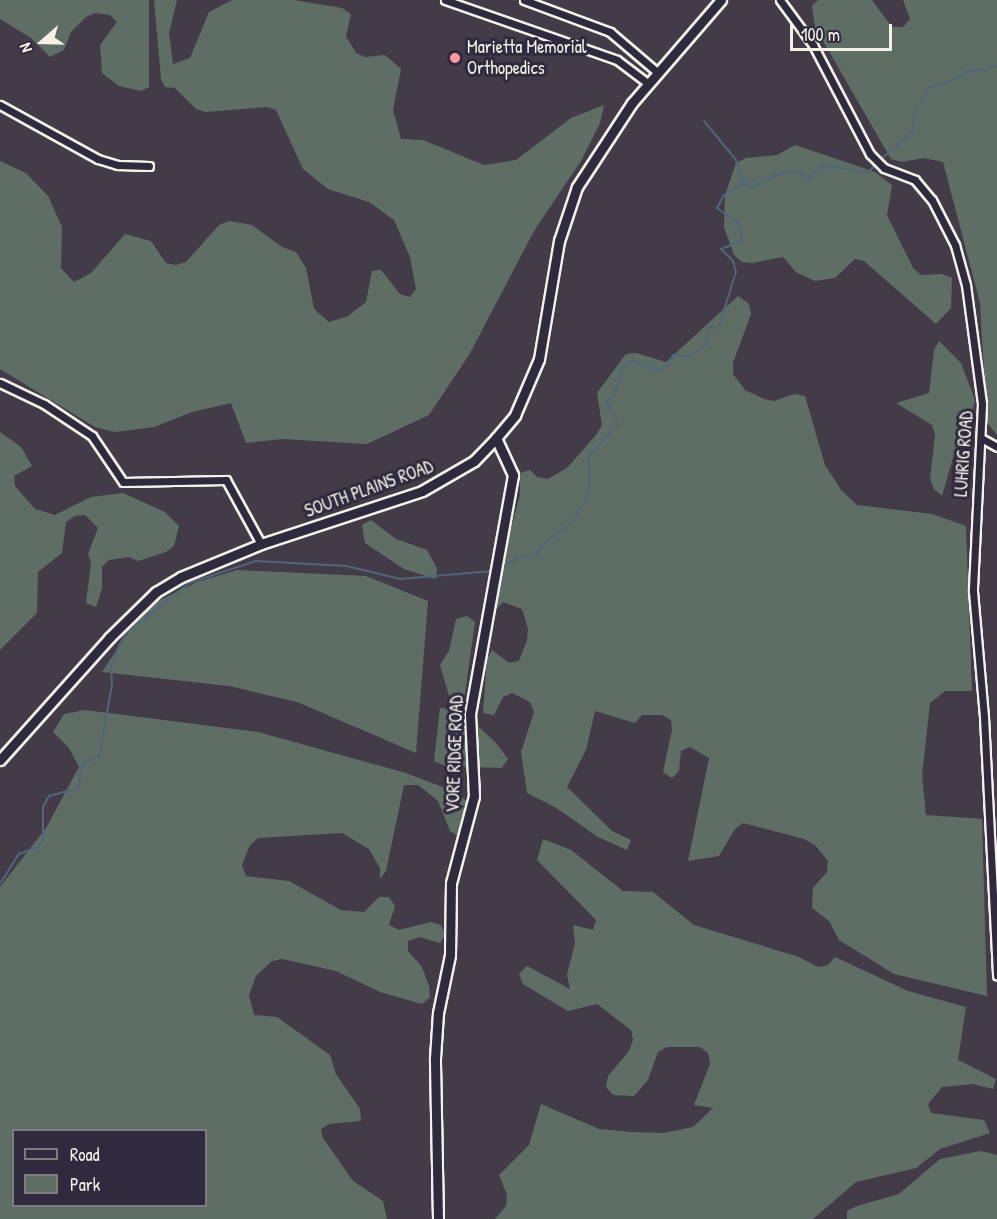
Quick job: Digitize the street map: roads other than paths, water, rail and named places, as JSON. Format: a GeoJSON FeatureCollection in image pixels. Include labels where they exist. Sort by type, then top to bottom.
{"type":"FeatureCollection","features":[{"type":"Feature","properties":{"kind":"main road","name":"SOUTH PLAINS ROAD"},"geometry":{"type":"LineString","coordinates":[[0,760],[109,638],[156,592],[181,577],[261,544],[422,491],[474,461],[496,438],[515,415],[539,359],[559,241],[577,187],[648,83],[721,0]]}},
{"type":"Feature","properties":{"kind":"main road","name":"VORE RIDGE ROAD"},"geometry":{"type":"LineString","coordinates":[[438,1219],[435,1058],[438,1013],[450,955],[452,884],[474,796],[469,740],[471,705],[513,475],[496,438]]}},
{"type":"Feature","properties":{"kind":"street"},"geometry":{"type":"LineString","coordinates":[[445,0],[617,60],[648,83]]}},
{"type":"Feature","properties":{"kind":"street"},"geometry":{"type":"LineString","coordinates":[[524,0],[610,32],[657,72]]}},
{"type":"Feature","properties":{"kind":"street","name":"LUHRIG ROAD"},"geometry":{"type":"LineString","coordinates":[[780,0],[813,45],[874,159],[884,168],[922,186],[955,245],[974,325],[981,438],[973,591],[984,717],[997,976]]}},
{"type":"Feature","properties":{"kind":"street"},"geometry":{"type":"LineString","coordinates":[[0,105],[98,159],[118,165],[149,166]]}},
{"type":"Feature","properties":{"kind":"street"},"geometry":{"type":"LineString","coordinates":[[0,383],[44,404],[92,436],[123,482],[226,480],[261,544]]}},
{"type":"Feature","properties":{"kind":"street"},"geometry":{"type":"LineString","coordinates":[[981,438],[997,447]]}},
{"type":"Feature","properties":{"kind":"waterway"},"geometry":{"type":"LineString","coordinates":[[880,160],[913,131],[914,115],[928,88],[955,79],[967,71],[988,70],[997,63]]}},
{"type":"Feature","properties":{"kind":"waterway"},"geometry":{"type":"LineString","coordinates":[[704,121],[736,160],[744,183]]}},
{"type":"Feature","properties":{"kind":"waterway"},"geometry":{"type":"LineString","coordinates":[[499,570],[516,558],[536,554],[548,540],[568,527],[584,503],[590,491],[588,458],[617,424],[606,401],[614,396],[622,368],[633,361],[658,370],[669,365],[673,355],[690,357],[706,344],[710,326],[717,328],[736,272],[733,261],[721,249],[741,241],[742,233],[737,222],[717,208],[724,195],[744,183],[752,187],[781,173],[799,172],[807,179],[824,165],[868,173],[876,164]]}},
{"type":"Feature","properties":{"kind":"waterway"},"geometry":{"type":"LineString","coordinates":[[0,884],[19,854],[38,847],[43,840],[43,807],[49,796],[78,788],[83,763],[99,757],[112,684],[111,665],[127,632],[189,583],[256,561],[346,566],[400,579],[493,571]]}},
{"type":"Feature","properties":{"kind":"place","name":"Marietta Memorial Orthopedics"},"geometry":{"type":"Point","coordinates":[455,58]}}]}
